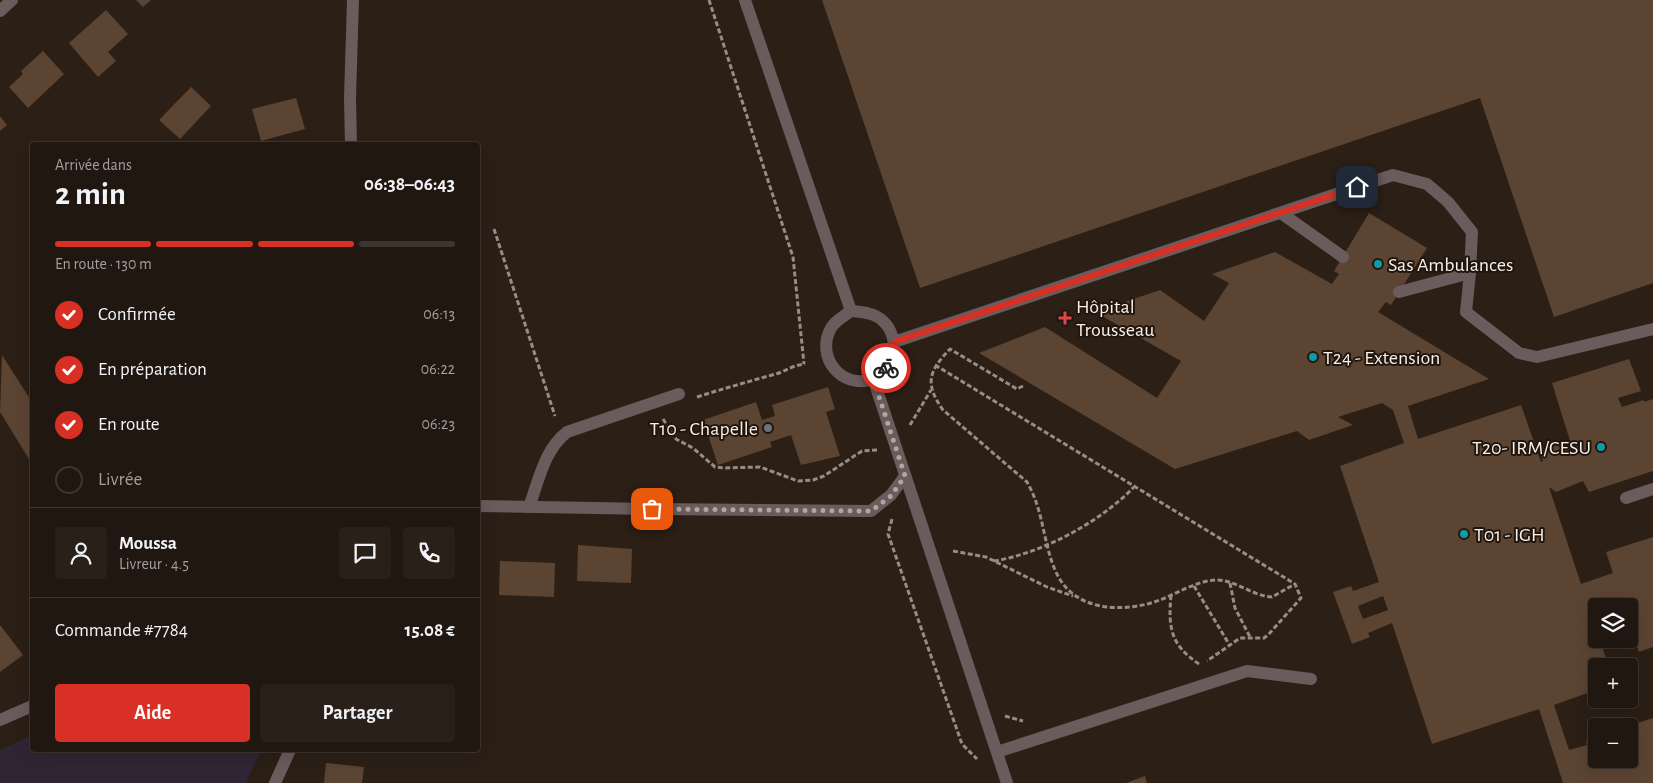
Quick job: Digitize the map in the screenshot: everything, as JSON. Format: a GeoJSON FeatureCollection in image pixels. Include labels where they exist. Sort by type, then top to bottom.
{"type":"FeatureCollection","features":[{"type":"Feature","properties":{"kind":"street"},"geometry":{"type":"LineString","coordinates":[[0,11],[12,0]]}},
{"type":"Feature","properties":{"kind":"street"},"geometry":{"type":"LineString","coordinates":[[351,142],[350,98],[353,0]]}},
{"type":"Feature","properties":{"kind":"street"},"geometry":{"type":"LineString","coordinates":[[745,0],[851,311]]}},
{"type":"Feature","properties":{"kind":"street"},"geometry":{"type":"LineString","coordinates":[[894,342],[1394,175],[1427,184],[1448,202],[1472,232],[1466,312],[1519,352],[1537,357],[1653,329]]}},
{"type":"Feature","properties":{"kind":"street"},"geometry":{"type":"LineString","coordinates":[[1281,213],[1343,257]]}},
{"type":"Feature","properties":{"kind":"street"},"geometry":{"type":"LineString","coordinates":[[1399,292],[1470,273]]}},
{"type":"Feature","properties":{"kind":"street"},"geometry":{"type":"LineString","coordinates":[[851,311],[873,314],[883,321],[890,330],[894,342],[894,353],[890,364],[873,378],[862,381],[846,378],[833,368],[825,347],[832,326],[851,311]]}},
{"type":"Feature","properties":{"kind":"street"},"geometry":{"type":"LineString","coordinates":[[873,378],[1007,783]]}},
{"type":"Feature","properties":{"kind":"street"},"geometry":{"type":"LineString","coordinates":[[529,507],[549,451],[567,432],[678,394]]}},
{"type":"Feature","properties":{"kind":"street"},"geometry":{"type":"LineString","coordinates":[[480,506],[871,511],[891,496],[905,476]]}},
{"type":"Feature","properties":{"kind":"street"},"geometry":{"type":"LineString","coordinates":[[1626,498],[1653,490]]}},
{"type":"Feature","properties":{"kind":"street"},"geometry":{"type":"LineString","coordinates":[[997,752],[1247,670],[1311,679]]}},
{"type":"Feature","properties":{"kind":"street"},"geometry":{"type":"LineString","coordinates":[[0,720],[30,707]]}},
{"type":"Feature","properties":{"kind":"street"},"geometry":{"type":"LineString","coordinates":[[275,783],[289,752]]}},
{"type":"Feature","properties":{"kind":"path"},"geometry":{"type":"LineString","coordinates":[[709,0],[793,257],[804,364]]}},
{"type":"Feature","properties":{"kind":"path"},"geometry":{"type":"LineString","coordinates":[[494,229],[562,436]]}},
{"type":"Feature","properties":{"kind":"path"},"geometry":{"type":"LineString","coordinates":[[1023,386],[1017,389],[950,349],[935,365],[930,384],[938,403],[954,421],[1004,460],[1027,482],[1036,497],[1053,566],[1058,577],[1073,596]]}},
{"type":"Feature","properties":{"kind":"path"},"geometry":{"type":"LineString","coordinates":[[678,394],[688,398],[696,398],[743,382],[774,375],[790,366],[828,358]]}},
{"type":"Feature","properties":{"kind":"path"},"geometry":{"type":"LineString","coordinates":[[935,365],[1295,584],[1302,598],[1272,632],[1264,638],[1240,638],[1229,644],[1214,657],[1198,665],[1186,655],[1174,640],[1169,614],[1171,595]]}},
{"type":"Feature","properties":{"kind":"path"},"geometry":{"type":"LineString","coordinates":[[908,428],[931,389]]}},
{"type":"Feature","properties":{"kind":"path"},"geometry":{"type":"LineString","coordinates":[[654,402],[676,439],[693,448],[708,462],[724,468],[752,466],[777,472],[798,481],[813,480],[824,476],[862,451],[896,449]]}},
{"type":"Feature","properties":{"kind":"path"},"geometry":{"type":"LineString","coordinates":[[994,561],[1008,559],[1058,540],[1103,515],[1134,487]]}},
{"type":"Feature","properties":{"kind":"path"},"geometry":{"type":"LineString","coordinates":[[893,517],[888,534],[962,744],[976,758],[979,766]]}},
{"type":"Feature","properties":{"kind":"path"},"geometry":{"type":"LineString","coordinates":[[950,542],[956,560]]}},
{"type":"Feature","properties":{"kind":"path"},"geometry":{"type":"LineString","coordinates":[[953,551],[994,561],[1047,587],[1093,605],[1114,607],[1140,605],[1194,586],[1218,580],[1230,582],[1257,594],[1272,597],[1295,584]]}},
{"type":"Feature","properties":{"kind":"path"},"geometry":{"type":"LineString","coordinates":[[1230,582],[1235,608],[1250,638]]}},
{"type":"Feature","properties":{"kind":"path"},"geometry":{"type":"LineString","coordinates":[[1194,586],[1219,631],[1229,644]]}},
{"type":"Feature","properties":{"kind":"path"},"geometry":{"type":"LineString","coordinates":[[1004,707],[1007,716]]}},
{"type":"Feature","properties":{"kind":"path"},"geometry":{"type":"LineString","coordinates":[[986,718],[1007,716],[1022,721],[1031,721]]}},
{"type":"Feature","properties":{"kind":"shaded area"},"geometry":{"type":"Polygon","coordinates":[[[30,736],[30,752],[260,752],[246,783],[0,783],[0,750],[30,736]]]}},
{"type":"Feature","properties":{"kind":"building"},"geometry":{"type":"Polygon","coordinates":[[[136,0],[151,0],[143,7],[136,0]]]}},
{"type":"Feature","properties":{"kind":"building"},"geometry":{"type":"Polygon","coordinates":[[[822,0],[1653,0],[1653,283],[1554,317],[1480,98],[920,288],[822,0]]]}},
{"type":"Feature","properties":{"kind":"building"},"geometry":{"type":"Polygon","coordinates":[[[106,10],[128,34],[108,52],[116,61],[98,77],[69,43],[106,10]]]}},
{"type":"Feature","properties":{"kind":"building"},"geometry":{"type":"Polygon","coordinates":[[[43,51],[64,74],[28,108],[9,87],[23,74],[21,71],[43,51]]]}},
{"type":"Feature","properties":{"kind":"building"},"geometry":{"type":"Polygon","coordinates":[[[191,87],[211,106],[180,139],[159,120],[191,87]]]}},
{"type":"Feature","properties":{"kind":"building"},"geometry":{"type":"Polygon","coordinates":[[[296,98],[305,129],[261,141],[252,109],[296,98]]]}},
{"type":"Feature","properties":{"kind":"building"},"geometry":{"type":"Polygon","coordinates":[[[0,116],[7,125],[0,131],[0,116]]]}},
{"type":"Feature","properties":{"kind":"building"},"geometry":{"type":"Polygon","coordinates":[[[1369,213],[1427,248],[1391,305],[1386,302],[1378,312],[1489,379],[1408,406],[1418,439],[1521,405],[1541,462],[1543,461],[1540,453],[1542,450],[1564,443],[1571,444],[1552,383],[1629,359],[1641,391],[1618,398],[1622,407],[1653,399],[1653,471],[1589,492],[1583,481],[1556,492],[1549,487],[1581,584],[1613,573],[1606,552],[1653,537],[1653,647],[1639,652],[1638,648],[1638,598],[1588,598],[1588,648],[1602,648],[1606,658],[1588,658],[1588,693],[1554,705],[1569,750],[1587,745],[1586,741],[1588,740],[1588,768],[1638,768],[1638,723],[1653,718],[1653,783],[1563,783],[1539,709],[1432,744],[1392,623],[1368,633],[1370,637],[1352,644],[1333,592],[1351,586],[1353,591],[1379,582],[1340,466],[1404,443],[1393,410],[1382,403],[1338,417],[1353,425],[1309,440],[1297,431],[1175,469],[979,353],[1045,327],[1157,398],[1181,361],[1095,312],[1160,290],[1204,321],[1229,283],[1212,274],[1275,252],[1332,284],[1339,274],[1334,271],[1369,213]],[[1383,596],[1358,606],[1363,619],[1388,610],[1383,596]]]}},
{"type":"Feature","properties":{"kind":"building"},"geometry":{"type":"Polygon","coordinates":[[[2,355],[30,399],[30,461],[0,412],[2,355]]]}},
{"type":"Feature","properties":{"kind":"building","name":"T10 - Chapelle"},"geometry":{"type":"Polygon","coordinates":[[[828,387],[835,409],[826,412],[840,456],[801,465],[791,435],[770,442],[772,447],[718,465],[703,420],[756,402],[762,420],[775,416],[772,405],[828,387]]]}},
{"type":"Feature","properties":{"kind":"building"},"geometry":{"type":"Polygon","coordinates":[[[578,545],[632,549],[631,583],[577,581],[578,545]]]}},
{"type":"Feature","properties":{"kind":"building"},"geometry":{"type":"Polygon","coordinates":[[[500,561],[555,563],[554,597],[499,595],[500,561]]]}},
{"type":"Feature","properties":{"kind":"building"},"geometry":{"type":"Polygon","coordinates":[[[0,625],[23,655],[0,672],[0,625]]]}},
{"type":"Feature","properties":{"kind":"building"},"geometry":{"type":"Polygon","coordinates":[[[326,763],[364,767],[362,783],[324,783],[326,763]]]}},
{"type":"Feature","properties":{"kind":"building"},"geometry":{"type":"Polygon","coordinates":[[[1145,776],[1147,783],[1126,783],[1145,776]]]}},
{"type":"Feature","properties":{"kind":"way so far"},"geometry":{"type":"LineString","coordinates":[[652,509],[784,512],[871,511],[891,496],[905,476],[873,378],[886,368]]}},
{"type":"Feature","properties":{"kind":"place","name":"Sas Ambulances"},"geometry":{"type":"Point","coordinates":[1378,264]}},
{"type":"Feature","properties":{"kind":"place","name":"Hôpital Trousseau"},"geometry":{"type":"Point","coordinates":[1065,318]}},
{"type":"Feature","properties":{"kind":"place","name":"T24 - Extension"},"geometry":{"type":"Point","coordinates":[1313,357]}},
{"type":"Feature","properties":{"kind":"place","name":"T10 - Chapelle"},"geometry":{"type":"Point","coordinates":[768,428]}},
{"type":"Feature","properties":{"kind":"place","name":"T20- IRM/CESU"},"geometry":{"type":"Point","coordinates":[1601,447]}},
{"type":"Feature","properties":{"kind":"place","name":"T01 - IGH"},"geometry":{"type":"Point","coordinates":[1464,534]}},
{"type":"Feature","properties":{"kind":"route"},"geometry":{"type":"LineString","coordinates":[[886,368],[890,364],[894,353],[894,342],[1357,187]]}}]}
